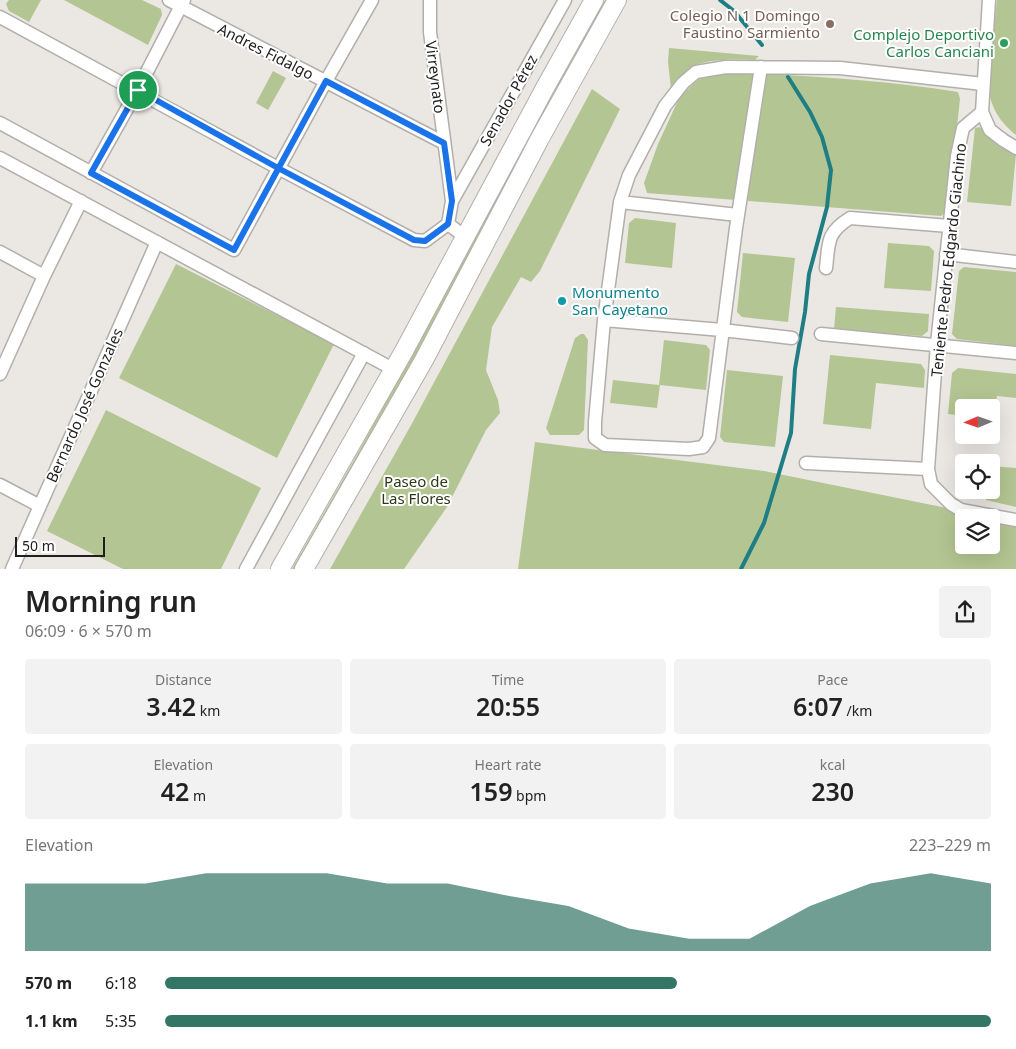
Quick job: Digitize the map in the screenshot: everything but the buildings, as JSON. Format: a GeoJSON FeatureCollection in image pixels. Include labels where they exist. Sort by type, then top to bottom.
{"type":"FeatureCollection","features":[{"type":"Feature","properties":{"kind":"main road"},"geometry":{"type":"LineString","coordinates":[[280,569],[393,369],[594,0]]}},
{"type":"Feature","properties":{"kind":"main road"},"geometry":{"type":"LineString","coordinates":[[304,569],[424,360],[539,140],[617,0]]}},
{"type":"Feature","properties":{"kind":"street","name":"Andres Fidalgo"},"geometry":{"type":"LineString","coordinates":[[168,0],[182,3],[444,143]]}},
{"type":"Feature","properties":{"kind":"street"},"geometry":{"type":"LineString","coordinates":[[0,124],[234,250],[372,0]]}},
{"type":"Feature","properties":{"kind":"street","name":"Virreynato"},"geometry":{"type":"LineString","coordinates":[[430,0],[430,32],[452,201],[448,224]]}},
{"type":"Feature","properties":{"kind":"street","name":"Senador Pérez"},"geometry":{"type":"LineString","coordinates":[[452,201],[565,0]]}},
{"type":"Feature","properties":{"kind":"street"},"geometry":{"type":"LineString","coordinates":[[989,0],[982,112],[990,130],[1016,148]]}},
{"type":"Feature","properties":{"kind":"street"},"geometry":{"type":"LineString","coordinates":[[91,173],[138,90],[182,3]]}},
{"type":"Feature","properties":{"kind":"street"},"geometry":{"type":"LineString","coordinates":[[0,17],[414,240],[425,241],[448,224],[464,236]]}},
{"type":"Feature","properties":{"kind":"street"},"geometry":{"type":"LineString","coordinates":[[761,67],[738,215],[709,438],[703,447],[689,449],[604,445],[595,438],[594,422],[604,320],[620,202],[629,175],[665,106],[682,83],[696,72],[726,66],[840,68],[983,84]]}},
{"type":"Feature","properties":{"kind":"street","name":"Teniente Pedro Edgardo Giachino"},"geometry":{"type":"LineString","coordinates":[[928,469],[937,344],[957,156],[963,128],[982,112]]}},
{"type":"Feature","properties":{"kind":"street"},"geometry":{"type":"LineString","coordinates":[[0,158],[393,369]]}},
{"type":"Feature","properties":{"kind":"street"},"geometry":{"type":"LineString","coordinates":[[0,374],[44,276],[81,201]]}},
{"type":"Feature","properties":{"kind":"street"},"geometry":{"type":"LineString","coordinates":[[620,202],[738,215]]}},
{"type":"Feature","properties":{"kind":"street"},"geometry":{"type":"LineString","coordinates":[[826,268],[830,237],[838,226],[850,218],[949,226]]}},
{"type":"Feature","properties":{"kind":"street","name":"Bernardo José Gonzales"},"geometry":{"type":"LineString","coordinates":[[12,569],[157,242]]}},
{"type":"Feature","properties":{"kind":"street"},"geometry":{"type":"LineString","coordinates":[[0,252],[44,276]]}},
{"type":"Feature","properties":{"kind":"street"},"geometry":{"type":"LineString","coordinates":[[946,254],[1016,262]]}},
{"type":"Feature","properties":{"kind":"street"},"geometry":{"type":"LineString","coordinates":[[604,320],[792,338]]}},
{"type":"Feature","properties":{"kind":"street"},"geometry":{"type":"LineString","coordinates":[[821,334],[1016,353]]}},
{"type":"Feature","properties":{"kind":"street"},"geometry":{"type":"LineString","coordinates":[[246,569],[364,353]]}},
{"type":"Feature","properties":{"kind":"street"},"geometry":{"type":"LineString","coordinates":[[806,463],[928,469],[931,484],[961,510],[1016,520]]}},
{"type":"Feature","properties":{"kind":"street"},"geometry":{"type":"LineString","coordinates":[[0,485],[40,506]]}},
{"type":"Feature","properties":{"kind":"green space"},"geometry":{"type":"Polygon","coordinates":[[[9,0],[41,0],[29,22],[9,11],[6,4],[9,0]]]}},
{"type":"Feature","properties":{"kind":"green space"},"geometry":{"type":"Polygon","coordinates":[[[64,0],[142,0],[161,9],[162,15],[148,45],[64,0]]]}},
{"type":"Feature","properties":{"kind":"green space"},"geometry":{"type":"Polygon","coordinates":[[[605,0],[610,0],[357,463],[296,569],[292,569],[353,462],[425,331],[489,207],[605,0]]]}},
{"type":"Feature","properties":{"kind":"green space","name":"Complejo Deportivo Carlos Canciani"},"geometry":{"type":"Polygon","coordinates":[[[997,0],[1016,0],[1016,135],[997,114],[991,101],[988,86],[997,0]]]}},
{"type":"Feature","properties":{"kind":"green space"},"geometry":{"type":"Polygon","coordinates":[[[669,48],[759,56],[755,60],[718,60],[699,64],[686,71],[671,89],[668,62],[669,48]]]}},
{"type":"Feature","properties":{"kind":"green space"},"geometry":{"type":"Polygon","coordinates":[[[273,71],[286,78],[268,110],[256,103],[273,71]]]}},
{"type":"Feature","properties":{"kind":"green space"},"geometry":{"type":"Polygon","coordinates":[[[733,72],[874,81],[958,92],[960,99],[948,210],[941,216],[647,193],[644,183],[658,144],[680,96],[708,74],[733,72]]]}},
{"type":"Feature","properties":{"kind":"green space","name":"Paseo de Las Flores"},"geometry":{"type":"Polygon","coordinates":[[[592,89],[620,109],[540,271],[531,282],[521,277],[492,327],[486,370],[498,400],[500,413],[486,430],[447,507],[404,569],[330,569],[410,427],[592,89]]]}},
{"type":"Feature","properties":{"kind":"green space"},"geometry":{"type":"Polygon","coordinates":[[[980,127],[999,146],[1016,154],[1011,206],[967,202],[975,128],[980,127]]]}},
{"type":"Feature","properties":{"kind":"green space"},"geometry":{"type":"Polygon","coordinates":[[[635,218],[676,223],[672,268],[625,263],[629,223],[635,218]]]}},
{"type":"Feature","properties":{"kind":"green space"},"geometry":{"type":"Polygon","coordinates":[[[888,243],[929,246],[934,251],[931,291],[884,288],[888,243]]]}},
{"type":"Feature","properties":{"kind":"green space"},"geometry":{"type":"Polygon","coordinates":[[[743,253],[795,258],[788,322],[742,317],[737,312],[743,253]]]}},
{"type":"Feature","properties":{"kind":"green space"},"geometry":{"type":"Polygon","coordinates":[[[176,264],[334,344],[277,458],[119,378],[176,264]]]}},
{"type":"Feature","properties":{"kind":"green space"},"geometry":{"type":"Polygon","coordinates":[[[964,267],[1016,272],[1016,346],[957,339],[952,334],[959,271],[964,267]]]}},
{"type":"Feature","properties":{"kind":"green space"},"geometry":{"type":"Polygon","coordinates":[[[836,307],[929,314],[928,331],[922,336],[834,329],[836,307]]]}},
{"type":"Feature","properties":{"kind":"green space"},"geometry":{"type":"Polygon","coordinates":[[[584,334],[588,340],[584,430],[579,435],[550,435],[546,428],[575,338],[584,334]]]}},
{"type":"Feature","properties":{"kind":"green space"},"geometry":{"type":"Polygon","coordinates":[[[664,340],[706,345],[710,350],[706,390],[660,385],[657,408],[610,403],[613,380],[659,385],[664,340]]]}},
{"type":"Feature","properties":{"kind":"green space"},"geometry":{"type":"Polygon","coordinates":[[[830,355],[921,364],[925,370],[924,388],[876,383],[871,429],[823,424],[830,355]]]}},
{"type":"Feature","properties":{"kind":"green space"},"geometry":{"type":"Polygon","coordinates":[[[958,368],[1016,374],[1016,398],[997,396],[997,399],[955,399],[955,415],[948,414],[952,373],[958,368]]]}},
{"type":"Feature","properties":{"kind":"green space"},"geometry":{"type":"Polygon","coordinates":[[[727,370],[783,376],[775,447],[724,442],[720,437],[727,370]]]}},
{"type":"Feature","properties":{"kind":"green space"},"geometry":{"type":"Polygon","coordinates":[[[106,410],[261,488],[221,569],[123,569],[47,531],[106,410]]]}},
{"type":"Feature","properties":{"kind":"green space"},"geometry":{"type":"Polygon","coordinates":[[[535,442],[764,471],[955,510],[955,554],[1000,554],[1000,519],[1016,522],[1016,569],[518,569],[535,442]]]}},
{"type":"Feature","properties":{"kind":"green space"},"geometry":{"type":"Polygon","coordinates":[[[1000,467],[1016,468],[1016,507],[986,500],[1000,499],[1000,467]]]}},
{"type":"Feature","properties":{"kind":"waterway"},"geometry":{"type":"LineString","coordinates":[[720,0],[734,11],[762,45]]}},
{"type":"Feature","properties":{"kind":"waterway"},"geometry":{"type":"LineString","coordinates":[[741,569],[764,523],[791,433],[795,369],[805,312],[809,274],[827,207],[831,170],[822,137],[810,112],[788,77]]}},
{"type":"Feature","properties":{"kind":"place","name":"Colegio N 1 Domingo Faustino Sarmiento"},"geometry":{"type":"Point","coordinates":[830,24]}},
{"type":"Feature","properties":{"kind":"place","name":"Complejo Deportivo Carlos Canciani"},"geometry":{"type":"Point","coordinates":[1004,43]}},
{"type":"Feature","properties":{"kind":"place","name":"Monumento San Cayetano"},"geometry":{"type":"Point","coordinates":[562,301]}},
{"type":"Feature","properties":{"kind":"route"},"geometry":{"type":"LineString","coordinates":[[138,90],[91,173],[234,250],[278,168],[326,81],[444,143],[452,201],[448,224],[425,241],[414,240],[278,168],[138,90]]}}]}
